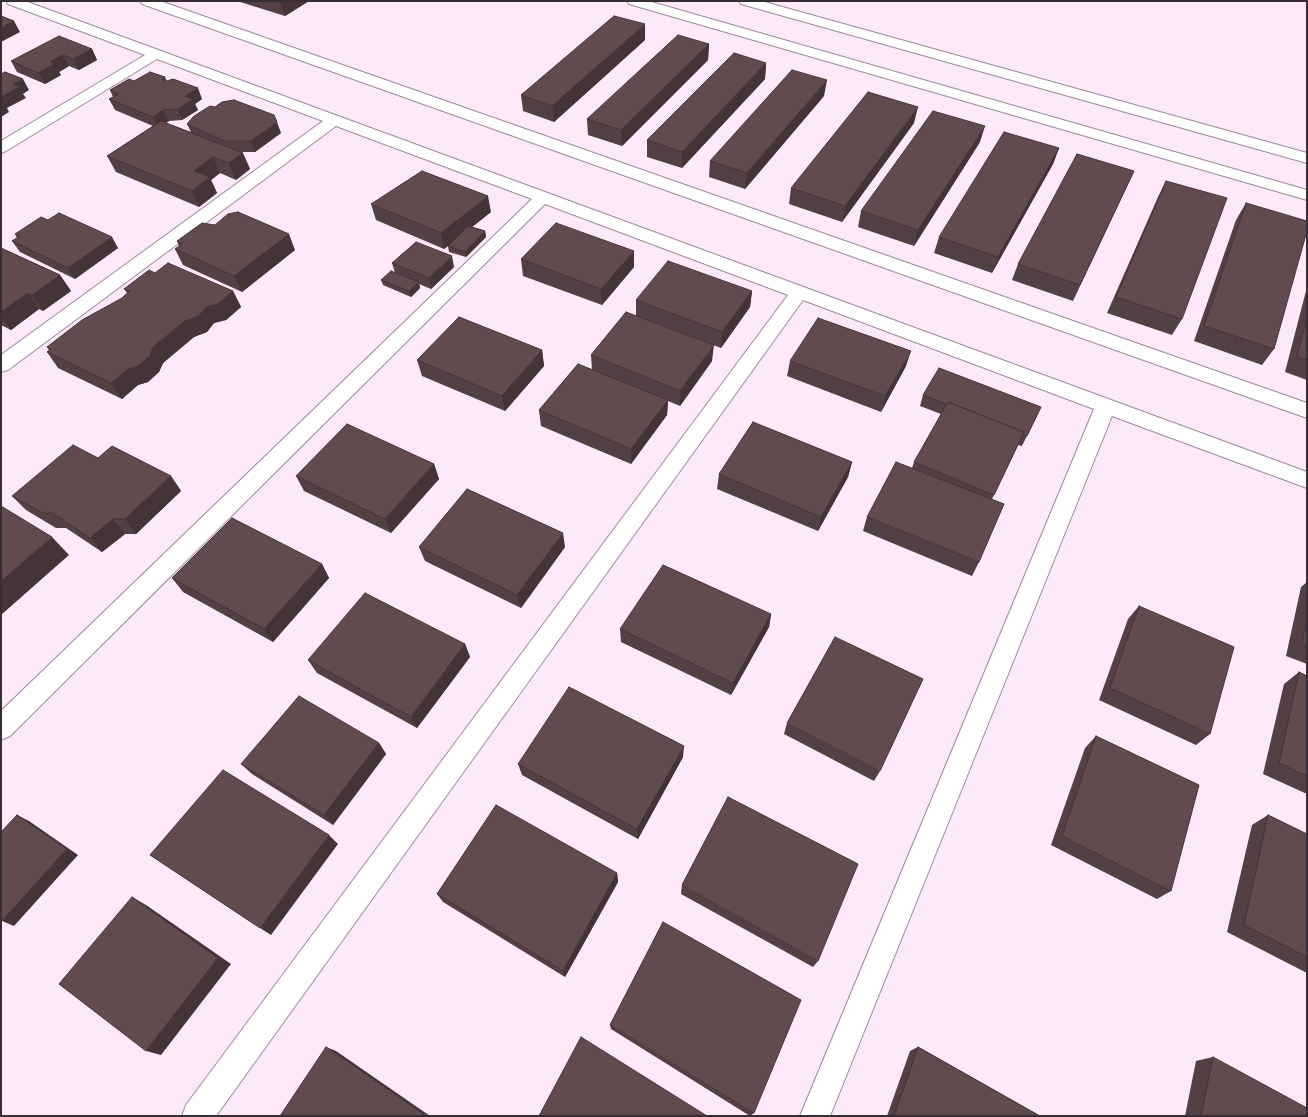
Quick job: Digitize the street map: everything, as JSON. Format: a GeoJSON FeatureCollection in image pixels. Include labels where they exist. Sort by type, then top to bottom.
{"type":"FeatureCollection","features":[{"type":"Feature","properties":{"kind":"street"},"geometry":{"type":"LineString","coordinates":[[13,1],[1307,480]]}},
{"type":"Feature","properties":{"kind":"street"},"geometry":{"type":"LineString","coordinates":[[147,1],[1307,411]]}},
{"type":"Feature","properties":{"kind":"street"},"geometry":{"type":"LineString","coordinates":[[634,1],[1307,195]]}},
{"type":"Feature","properties":{"kind":"street"},"geometry":{"type":"LineString","coordinates":[[746,1],[1307,158]]}},
{"type":"Feature","properties":{"kind":"street"},"geometry":{"type":"LineString","coordinates":[[1,148],[156,54]]}},
{"type":"Feature","properties":{"kind":"street"},"geometry":{"type":"LineString","coordinates":[[1,365],[334,120]]}},
{"type":"Feature","properties":{"kind":"street"},"geometry":{"type":"LineString","coordinates":[[1,728],[543,197]]}},
{"type":"Feature","properties":{"kind":"street"},"geometry":{"type":"LineString","coordinates":[[197,1116],[800,292]]}},
{"type":"Feature","properties":{"kind":"street"},"geometry":{"type":"LineString","coordinates":[[816,1116],[1106,405]]}},
{"type":"Feature","properties":{"kind":"building"},"geometry":{"type":"Polygon","coordinates":[[[1,16],[14,21],[1,28],[1,16]]]}},
{"type":"Feature","properties":{"kind":"building"},"geometry":{"type":"Polygon","coordinates":[[[614,16],[645,24],[552,106],[521,95],[614,16]]]}},
{"type":"Feature","properties":{"kind":"building"},"geometry":{"type":"Polygon","coordinates":[[[678,35],[709,44],[621,130],[587,119],[678,35]]]}},
{"type":"Feature","properties":{"kind":"building"},"geometry":{"type":"Polygon","coordinates":[[[59,36],[92,49],[73,59],[63,55],[50,62],[55,64],[38,73],[11,61],[59,36]]]}},
{"type":"Feature","properties":{"kind":"building"},"geometry":{"type":"Polygon","coordinates":[[[734,53],[766,63],[682,152],[647,140],[734,53]]]}},
{"type":"Feature","properties":{"kind":"building"},"geometry":{"type":"Polygon","coordinates":[[[792,70],[827,80],[747,173],[710,161],[792,70]]]}},
{"type":"Feature","properties":{"kind":"building"},"geometry":{"type":"Polygon","coordinates":[[[5,72],[23,79],[13,84],[19,87],[1,97],[1,74],[5,72]]]}},
{"type":"Feature","properties":{"kind":"building"},"geometry":{"type":"Polygon","coordinates":[[[150,72],[165,77],[162,79],[167,81],[173,79],[198,88],[185,96],[193,99],[178,109],[163,110],[153,117],[109,99],[119,94],[110,90],[129,79],[134,81],[150,72]]]}},
{"type":"Feature","properties":{"kind":"building"},"geometry":{"type":"Polygon","coordinates":[[[868,92],[918,107],[845,206],[791,188],[868,92]]]}},
{"type":"Feature","properties":{"kind":"building"},"geometry":{"type":"Polygon","coordinates":[[[234,100],[274,115],[277,122],[251,141],[224,141],[187,124],[194,116],[210,106],[215,107],[222,102],[234,100]]]}},
{"type":"Feature","properties":{"kind":"building"},"geometry":{"type":"Polygon","coordinates":[[[933,111],[985,126],[918,230],[861,211],[933,111]]]}},
{"type":"Feature","properties":{"kind":"building"},"geometry":{"type":"Polygon","coordinates":[[[161,121],[243,153],[229,163],[213,157],[194,171],[210,177],[192,191],[107,156],[161,121]]]}},
{"type":"Feature","properties":{"kind":"building"},"geometry":{"type":"Polygon","coordinates":[[[1004,132],[1059,148],[998,257],[939,237],[1004,132]]]}},
{"type":"Feature","properties":{"kind":"building"},"geometry":{"type":"Polygon","coordinates":[[[1077,154],[1134,171],[1080,285],[1018,264],[1077,154]]]}},
{"type":"Feature","properties":{"kind":"building"},"geometry":{"type":"Polygon","coordinates":[[[422,171],[488,196],[441,233],[371,204],[422,171]]]}},
{"type":"Feature","properties":{"kind":"building"},"geometry":{"type":"Polygon","coordinates":[[[1166,181],[1227,198],[1182,319],[1116,297],[1166,181]]]}},
{"type":"Feature","properties":{"kind":"building"},"geometry":{"type":"Polygon","coordinates":[[[1246,203],[1307,221],[1307,231],[1274,349],[1204,326],[1246,203]]]}},
{"type":"Feature","properties":{"kind":"building"},"geometry":{"type":"Polygon","coordinates":[[[238,212],[289,234],[234,276],[175,249],[182,244],[177,241],[202,223],[215,225],[228,214],[238,212]]]}},
{"type":"Feature","properties":{"kind":"building"},"geometry":{"type":"Polygon","coordinates":[[[59,213],[112,237],[68,268],[12,241],[20,236],[15,234],[41,217],[48,220],[59,213]]]}},
{"type":"Feature","properties":{"kind":"building"},"geometry":{"type":"Polygon","coordinates":[[[556,223],[634,251],[601,289],[521,259],[556,223]]]}},
{"type":"Feature","properties":{"kind":"building"},"geometry":{"type":"Polygon","coordinates":[[[468,226],[485,231],[465,252],[448,246],[468,226]]]}},
{"type":"Feature","properties":{"kind":"building"},"geometry":{"type":"Polygon","coordinates":[[[416,242],[452,256],[429,278],[392,263],[416,242]]]}},
{"type":"Feature","properties":{"kind":"building"},"geometry":{"type":"Polygon","coordinates":[[[1,248],[60,275],[32,295],[28,293],[1,312],[1,248]]]}},
{"type":"Feature","properties":{"kind":"building"},"geometry":{"type":"Polygon","coordinates":[[[668,261],[752,291],[722,332],[636,300],[668,261]]]}},
{"type":"Feature","properties":{"kind":"building"},"geometry":{"type":"Polygon","coordinates":[[[168,263],[233,291],[218,304],[206,307],[199,316],[185,321],[153,347],[150,356],[138,366],[128,369],[111,383],[47,352],[51,349],[47,347],[82,320],[122,298],[130,291],[124,289],[149,270],[155,273],[168,263]]]}},
{"type":"Feature","properties":{"kind":"building"},"geometry":{"type":"Polygon","coordinates":[[[391,271],[419,282],[409,291],[381,280],[391,271]]]}},
{"type":"Feature","properties":{"kind":"building"},"geometry":{"type":"Polygon","coordinates":[[[626,312],[714,345],[680,391],[591,355],[626,312]]]}},
{"type":"Feature","properties":{"kind":"building"},"geometry":{"type":"Polygon","coordinates":[[[459,317],[542,350],[502,396],[417,360],[459,317]]]}},
{"type":"Feature","properties":{"kind":"building"},"geometry":{"type":"Polygon","coordinates":[[[1307,317],[1307,360],[1297,357],[1307,317]]]}},
{"type":"Feature","properties":{"kind":"building"},"geometry":{"type":"Polygon","coordinates":[[[818,318],[911,351],[885,396],[790,361],[818,318]]]}},
{"type":"Feature","properties":{"kind":"building"},"geometry":{"type":"Polygon","coordinates":[[[578,364],[668,400],[631,449],[539,410],[578,364]]]}},
{"type":"Feature","properties":{"kind":"building"},"geometry":{"type":"Polygon","coordinates":[[[939,368],[1041,407],[1027,436],[1023,434],[1024,432],[948,402],[946,404],[923,395],[939,368]]]}},
{"type":"Feature","properties":{"kind":"building"},"geometry":{"type":"Polygon","coordinates":[[[948,402],[1024,432],[994,495],[914,462],[948,402]]]}},
{"type":"Feature","properties":{"kind":"building"},"geometry":{"type":"Polygon","coordinates":[[[753,422],[852,462],[821,517],[719,474],[753,422]]]}},
{"type":"Feature","properties":{"kind":"building"},"geometry":{"type":"Polygon","coordinates":[[[347,424],[434,464],[385,519],[296,476],[347,424]]]}},
{"type":"Feature","properties":{"kind":"building"},"geometry":{"type":"Polygon","coordinates":[[[73,445],[98,458],[112,446],[171,476],[125,519],[113,519],[90,538],[53,513],[43,513],[12,496],[73,445]]]}},
{"type":"Feature","properties":{"kind":"building"},"geometry":{"type":"Polygon","coordinates":[[[896,462],[1004,504],[979,562],[867,517],[896,462]]]}},
{"type":"Feature","properties":{"kind":"building"},"geometry":{"type":"Polygon","coordinates":[[[467,489],[563,533],[517,595],[419,547],[467,489]]]}},
{"type":"Feature","properties":{"kind":"building"},"geometry":{"type":"Polygon","coordinates":[[[1,506],[52,537],[1,581],[1,506]]]}},
{"type":"Feature","properties":{"kind":"building"},"geometry":{"type":"Polygon","coordinates":[[[232,518],[322,564],[264,629],[172,578],[232,518]]]}},
{"type":"Feature","properties":{"kind":"building"},"geometry":{"type":"Polygon","coordinates":[[[663,565],[771,614],[733,683],[620,629],[663,565]]]}},
{"type":"Feature","properties":{"kind":"building"},"geometry":{"type":"Polygon","coordinates":[[[365,593],[465,644],[411,717],[308,660],[365,593]]]}},
{"type":"Feature","properties":{"kind":"building"},"geometry":{"type":"Polygon","coordinates":[[[1139,606],[1234,647],[1210,734],[1110,688],[1139,606]]]}},
{"type":"Feature","properties":{"kind":"building"},"geometry":{"type":"Polygon","coordinates":[[[1307,617],[1307,645],[1302,643],[1307,617]]]}},
{"type":"Feature","properties":{"kind":"building"},"geometry":{"type":"Polygon","coordinates":[[[835,637],[923,679],[880,771],[787,723],[835,637]]]}},
{"type":"Feature","properties":{"kind":"building"},"geometry":{"type":"Polygon","coordinates":[[[1299,672],[1307,676],[1307,776],[1279,763],[1299,672]]]}},
{"type":"Feature","properties":{"kind":"building"},"geometry":{"type":"Polygon","coordinates":[[[569,687],[684,746],[637,829],[518,764],[569,687]]]}},
{"type":"Feature","properties":{"kind":"building"},"geometry":{"type":"Polygon","coordinates":[[[299,696],[379,743],[324,815],[241,764],[299,696]]]}},
{"type":"Feature","properties":{"kind":"building"},"geometry":{"type":"Polygon","coordinates":[[[1096,736],[1199,785],[1171,891],[1062,836],[1096,736]]]}},
{"type":"Feature","properties":{"kind":"building"},"geometry":{"type":"Polygon","coordinates":[[[223,770],[329,835],[260,928],[150,855],[223,770]]]}},
{"type":"Feature","properties":{"kind":"building"},"geometry":{"type":"Polygon","coordinates":[[[728,797],[858,864],[818,961],[682,885],[728,797]]]}},
{"type":"Feature","properties":{"kind":"building"},"geometry":{"type":"Polygon","coordinates":[[[496,805],[617,873],[563,971],[437,894],[496,805]]]}},
{"type":"Feature","properties":{"kind":"building"},"geometry":{"type":"Polygon","coordinates":[[[17,815],[67,849],[2,921],[1,832],[17,815]]]}},
{"type":"Feature","properties":{"kind":"building"},"geometry":{"type":"Polygon","coordinates":[[[1268,815],[1307,834],[1307,957],[1244,925],[1268,815]]]}},
{"type":"Feature","properties":{"kind":"building"},"geometry":{"type":"Polygon","coordinates":[[[132,897],[218,958],[146,1051],[59,984],[132,897]]]}},
{"type":"Feature","properties":{"kind":"building"},"geometry":{"type":"Polygon","coordinates":[[[663,922],[801,1000],[754,1113],[610,1025],[663,922]]]}},
{"type":"Feature","properties":{"kind":"building"},"geometry":{"type":"Polygon","coordinates":[[[581,1037],[707,1116],[539,1116],[581,1037]]]}},
{"type":"Feature","properties":{"kind":"building"},"geometry":{"type":"Polygon","coordinates":[[[326,1047],[426,1116],[280,1116],[326,1047]]]}},
{"type":"Feature","properties":{"kind":"building"},"geometry":{"type":"Polygon","coordinates":[[[918,1047],[1040,1116],[894,1116],[918,1047]]]}},
{"type":"Feature","properties":{"kind":"building"},"geometry":{"type":"Polygon","coordinates":[[[1213,1057],[1307,1108],[1307,1116],[1201,1116],[1213,1057]]]}}]}
